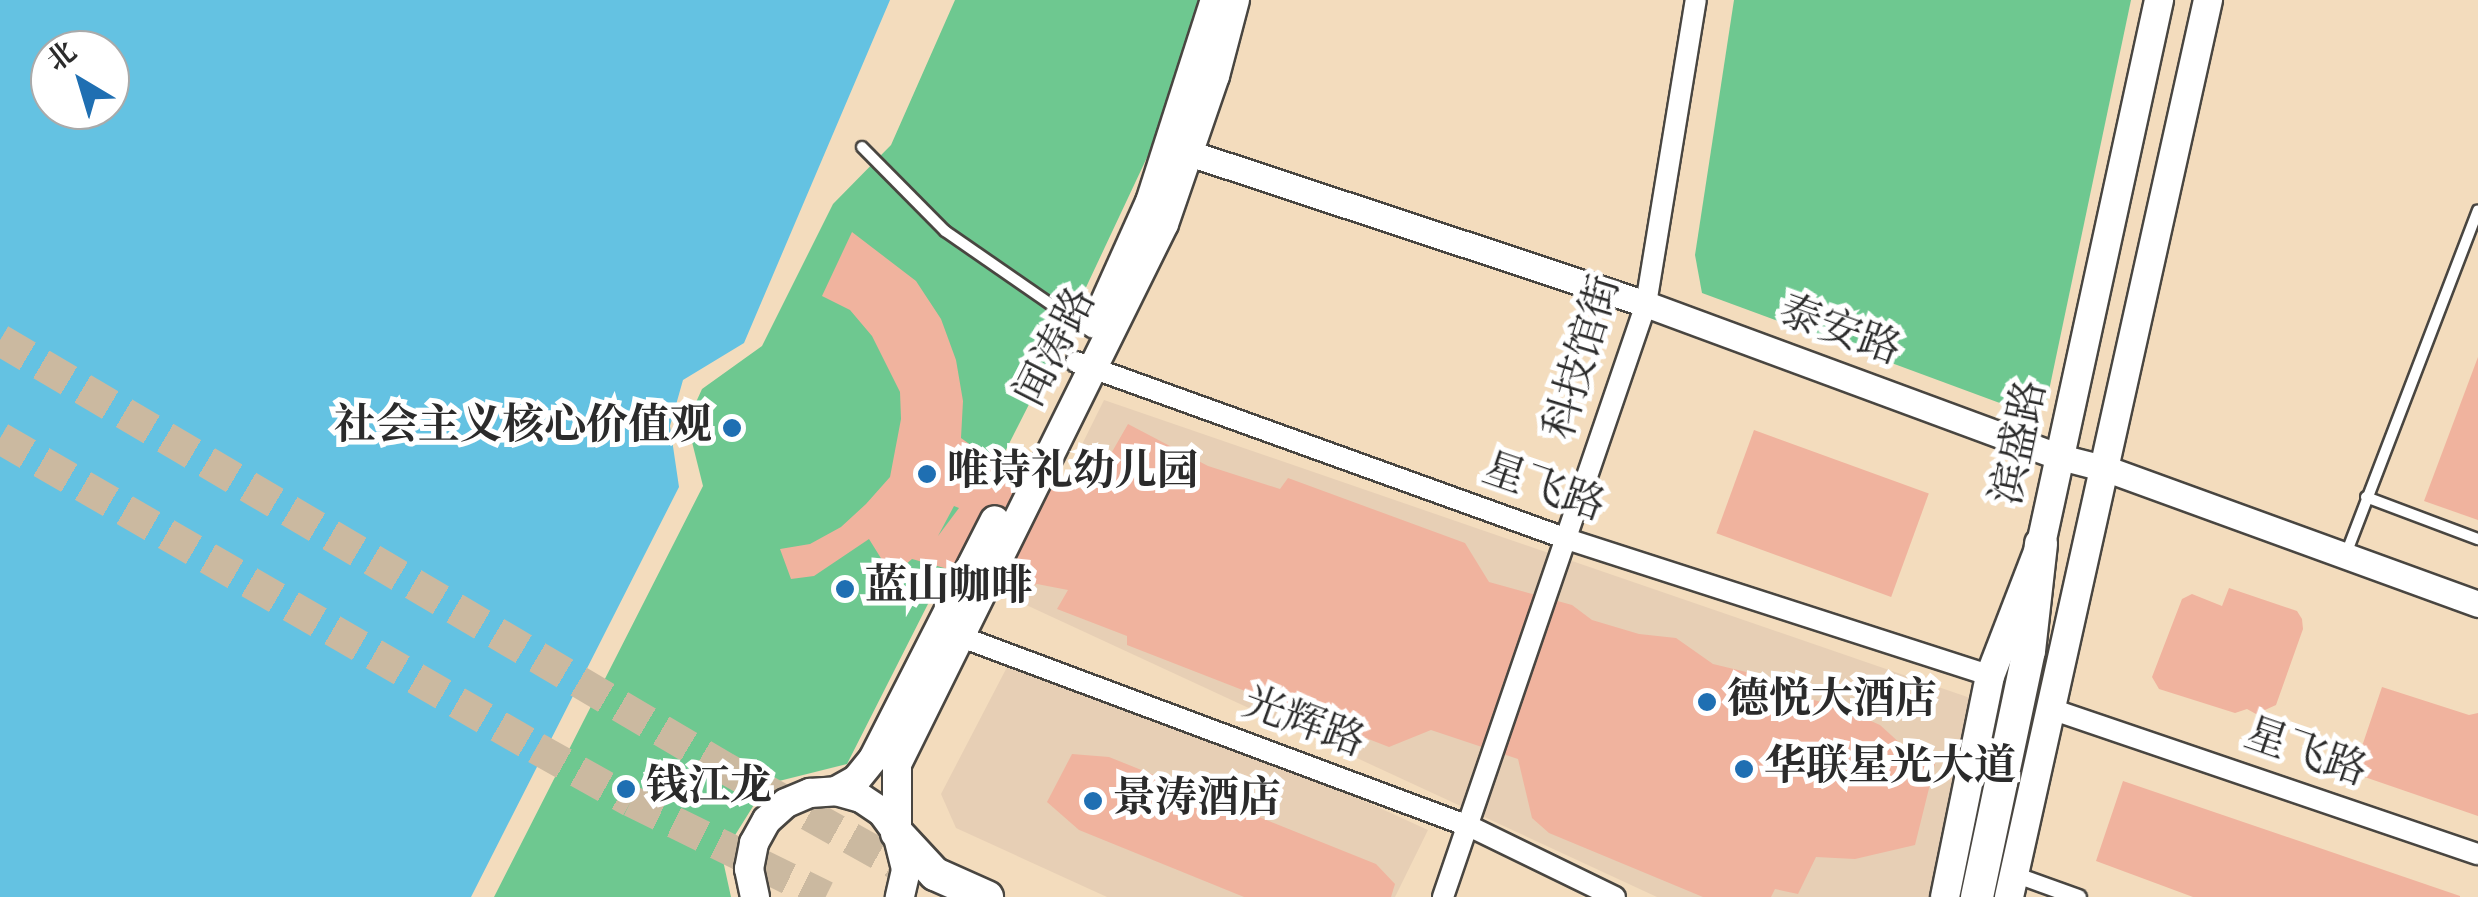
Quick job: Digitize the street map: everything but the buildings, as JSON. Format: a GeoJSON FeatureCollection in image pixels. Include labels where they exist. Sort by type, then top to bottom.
{"type":"FeatureCollection","features":[{"type":"Feature","properties":{"kind":"main road","name":"闻涛路"},"geometry":{"type":"LineString","coordinates":[[755,897],[750,869],[754,843],[766,820],[798,798],[836,791],[856,780],[873,759],[1164,224],[1215,0]]}},
{"type":"Feature","properties":{"kind":"main road","name":"闻涛路"},"geometry":{"type":"LineString","coordinates":[[900,897],[906,870],[898,833],[897,764],[1083,367],[1091,332],[1150,202],[1179,150],[1235,0]]}},
{"type":"Feature","properties":{"kind":"main road","name":"滨盛路"},"geometry":{"type":"LineString","coordinates":[[1944,897],[1990,676],[2041,544],[2159,0]]}},
{"type":"Feature","properties":{"kind":"main road","name":"滨盛路"},"geometry":{"type":"LineString","coordinates":[[2011,886],[2107,469],[2208,0]]}},
{"type":"Feature","properties":{"kind":"main road"},"geometry":{"type":"LineString","coordinates":[[1978,897],[2030,651],[2041,544]]}},
{"type":"Feature","properties":{"kind":"main road"},"geometry":{"type":"LineString","coordinates":[[836,791],[861,798],[882,812],[935,874],[987,897]]}},
{"type":"Feature","properties":{"kind":"street","name":"科技馆街"},"geometry":{"type":"LineString","coordinates":[[1443,897],[1471,828],[1646,304],[1696,0]]}},
{"type":"Feature","properties":{"kind":"street","name":"泰安路"},"geometry":{"type":"LineString","coordinates":[[1179,150],[1646,304],[2060,457],[2107,469],[2478,604]]}},
{"type":"Feature","properties":{"kind":"street","name":"星飞路"},"geometry":{"type":"LineString","coordinates":[[1083,367],[1566,540],[1990,676]]}},
{"type":"Feature","properties":{"kind":"street","name":"光辉路"},"geometry":{"type":"LineString","coordinates":[[959,636],[1471,828],[1614,897]]}},
{"type":"Feature","properties":{"kind":"street","name":"星飞路"},"geometry":{"type":"LineString","coordinates":[[2051,708],[2478,854]]}},
{"type":"Feature","properties":{"kind":"street"},"geometry":{"type":"LineString","coordinates":[[2011,886],[2078,897]]}},
{"type":"Feature","properties":{"kind":"lane"},"geometry":{"type":"LineString","coordinates":[[862,147],[946,231],[1091,332]]}},
{"type":"Feature","properties":{"kind":"lane"},"geometry":{"type":"LineString","coordinates":[[2346,556],[2478,210]]}},
{"type":"Feature","properties":{"kind":"lane"},"geometry":{"type":"LineString","coordinates":[[2366,497],[2478,539]]}},
{"type":"Feature","properties":{"kind":"shaded area"},"geometry":{"type":"Polygon","coordinates":[[[1104,400],[1979,701],[1930,897],[1657,897],[1007,596],[1104,400]]]}},
{"type":"Feature","properties":{"kind":"shaded area"},"geometry":{"type":"Polygon","coordinates":[[[1019,644],[1428,830],[1395,897],[1107,897],[956,828],[941,794],[1019,644]]]}},
{"type":"Feature","properties":{"kind":"green space"},"geometry":{"type":"Polygon","coordinates":[[[955,0],[1198,0],[1166,117],[1058,347],[847,764],[767,784],[722,856],[731,897],[494,897],[703,486],[687,422],[702,389],[762,346],[833,204],[891,145],[955,0]]]}},
{"type":"Feature","properties":{"kind":"green space"},"geometry":{"type":"Polygon","coordinates":[[[1734,0],[2131,0],[2047,400],[2016,409],[1702,293],[1695,255],[1734,0]]]}},
{"type":"Feature","properties":{"kind":"water"},"geometry":{"type":"Polygon","coordinates":[[[0,0],[890,0],[744,343],[683,380],[670,426],[679,487],[471,897],[0,897],[0,0]]]}},
{"type":"Feature","properties":{"kind":"tunnel"},"geometry":{"type":"LineString","coordinates":[[0,340],[725,768],[925,880]]}},
{"type":"Feature","properties":{"kind":"tunnel"},"geometry":{"type":"LineString","coordinates":[[0,438],[631,801],[826,897]]}},
{"type":"Feature","properties":{"kind":"place","name":"社会主义核心价值观"},"geometry":{"type":"Point","coordinates":[732,428]}},
{"type":"Feature","properties":{"kind":"place","name":"唯诗礼幼儿园"},"geometry":{"type":"Point","coordinates":[927,474]}},
{"type":"Feature","properties":{"kind":"place","name":"蓝山咖啡"},"geometry":{"type":"Point","coordinates":[845,589]}},
{"type":"Feature","properties":{"kind":"place","name":"德悦大酒店"},"geometry":{"type":"Point","coordinates":[1707,702]}},
{"type":"Feature","properties":{"kind":"place","name":"华联星光大道"},"geometry":{"type":"Point","coordinates":[1744,769]}},
{"type":"Feature","properties":{"kind":"place","name":"钱江龙"},"geometry":{"type":"Point","coordinates":[626,789]}},
{"type":"Feature","properties":{"kind":"place","name":"景涛酒店"},"geometry":{"type":"Point","coordinates":[1093,801]}}]}
